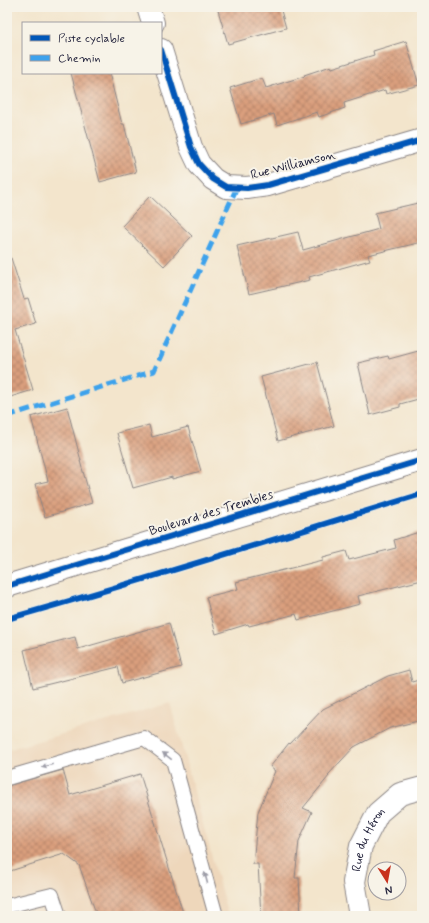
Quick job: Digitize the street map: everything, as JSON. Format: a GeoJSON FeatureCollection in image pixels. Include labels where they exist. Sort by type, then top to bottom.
{"type":"FeatureCollection","features":[{"type":"Feature","properties":{"kind":"street"},"geometry":{"type":"LineString","coordinates":[[148,7],[153,22]]}},
{"type":"Feature","properties":{"kind":"street","name":"Rue Williamson"},"geometry":{"type":"LineString","coordinates":[[162,53],[191,147],[199,164],[213,179],[226,187],[247,188],[268,185],[422,140]]}},
{"type":"Feature","properties":{"kind":"street","name":"Boulevard des Trembles"},"geometry":{"type":"LineString","coordinates":[[7,586],[422,460]]}},
{"type":"Feature","properties":{"kind":"street","name":"Rue du Héron"},"geometry":{"type":"LineString","coordinates":[[360,916],[354,882],[361,846],[378,813],[400,794],[422,788]]}},
{"type":"Feature","properties":{"kind":"lane"},"geometry":{"type":"LineString","coordinates":[[7,778],[144,738],[173,760],[216,916]]}},
{"type":"Feature","properties":{"kind":"lane"},"geometry":{"type":"LineString","coordinates":[[7,906],[52,894],[59,916]]}},
{"type":"Feature","properties":{"kind":"shaded area"},"geometry":{"type":"Polygon","coordinates":[[[170,703],[228,916],[7,916],[7,750],[170,703]]]}},
{"type":"Feature","properties":{"kind":"building"},"geometry":{"type":"Polygon","coordinates":[[[217,7],[280,7],[286,28],[228,44],[217,7]]]}},
{"type":"Feature","properties":{"kind":"building"},"geometry":{"type":"Polygon","coordinates":[[[406,41],[419,85],[386,94],[385,90],[344,103],[345,108],[319,117],[317,112],[277,125],[274,114],[241,124],[230,88],[262,78],[266,88],[331,66],[332,68],[374,55],[373,51],[406,41]]]}},
{"type":"Feature","properties":{"kind":"building"},"geometry":{"type":"Polygon","coordinates":[[[71,74],[109,74],[122,124],[124,124],[136,172],[100,182],[71,74]]]}},
{"type":"Feature","properties":{"kind":"building"},"geometry":{"type":"Polygon","coordinates":[[[150,196],[192,236],[164,266],[122,226],[150,196]]]}},
{"type":"Feature","properties":{"kind":"building"},"geometry":{"type":"Polygon","coordinates":[[[422,202],[422,242],[368,255],[370,260],[309,277],[310,280],[249,294],[237,246],[298,232],[303,250],[379,229],[375,213],[422,202]]]}},
{"type":"Feature","properties":{"kind":"building"},"geometry":{"type":"Polygon","coordinates":[[[11,258],[24,299],[28,298],[36,324],[15,330],[33,390],[7,398],[7,259],[11,258]]]}},
{"type":"Feature","properties":{"kind":"building"},"geometry":{"type":"Polygon","coordinates":[[[422,350],[422,398],[400,404],[400,407],[370,415],[358,363],[388,356],[389,359],[422,350]]]}},
{"type":"Feature","properties":{"kind":"building"},"geometry":{"type":"Polygon","coordinates":[[[317,362],[334,426],[278,441],[261,377],[317,362]]]}},
{"type":"Feature","properties":{"kind":"building"},"geometry":{"type":"Polygon","coordinates":[[[67,407],[92,503],[45,517],[35,484],[48,481],[31,417],[67,407]]]}},
{"type":"Feature","properties":{"kind":"building"},"geometry":{"type":"Polygon","coordinates":[[[149,425],[152,437],[188,427],[201,471],[172,479],[172,477],[133,488],[117,433],[149,425]]]}},
{"type":"Feature","properties":{"kind":"building"},"geometry":{"type":"Polygon","coordinates":[[[422,531],[422,580],[358,596],[360,604],[298,620],[296,614],[249,626],[248,624],[216,634],[206,597],[238,589],[236,582],[323,560],[323,557],[346,551],[349,560],[396,548],[394,540],[422,531]]]}},
{"type":"Feature","properties":{"kind":"building"},"geometry":{"type":"Polygon","coordinates":[[[169,623],[181,667],[122,683],[118,667],[33,688],[24,650],[75,637],[78,649],[169,623]]]}},
{"type":"Feature","properties":{"kind":"building"},"geometry":{"type":"Polygon","coordinates":[[[409,670],[412,682],[422,679],[422,720],[390,728],[354,747],[328,775],[329,776],[303,808],[312,812],[299,841],[295,878],[299,878],[301,916],[261,916],[258,864],[253,864],[258,812],[275,771],[270,767],[289,743],[290,744],[323,709],[388,676],[409,670]]]}},
{"type":"Feature","properties":{"kind":"building"},"geometry":{"type":"Polygon","coordinates":[[[63,770],[70,795],[140,774],[184,916],[97,916],[79,865],[64,854],[7,872],[7,786],[63,770]]]}},
{"type":"Feature","properties":{"kind":"marked path"},"geometry":{"type":"LineString","coordinates":[[7,416],[154,371],[237,187]]}},
{"type":"Feature","properties":{"kind":"cycle path"},"geometry":{"type":"LineString","coordinates":[[162,53],[191,147],[199,164],[213,179],[226,187],[247,188],[268,185],[422,140]]}},
{"type":"Feature","properties":{"kind":"cycle path"},"geometry":{"type":"LineString","coordinates":[[7,586],[422,460]]}},
{"type":"Feature","properties":{"kind":"cycle path"},"geometry":{"type":"LineString","coordinates":[[7,619],[422,494]]}}]}
